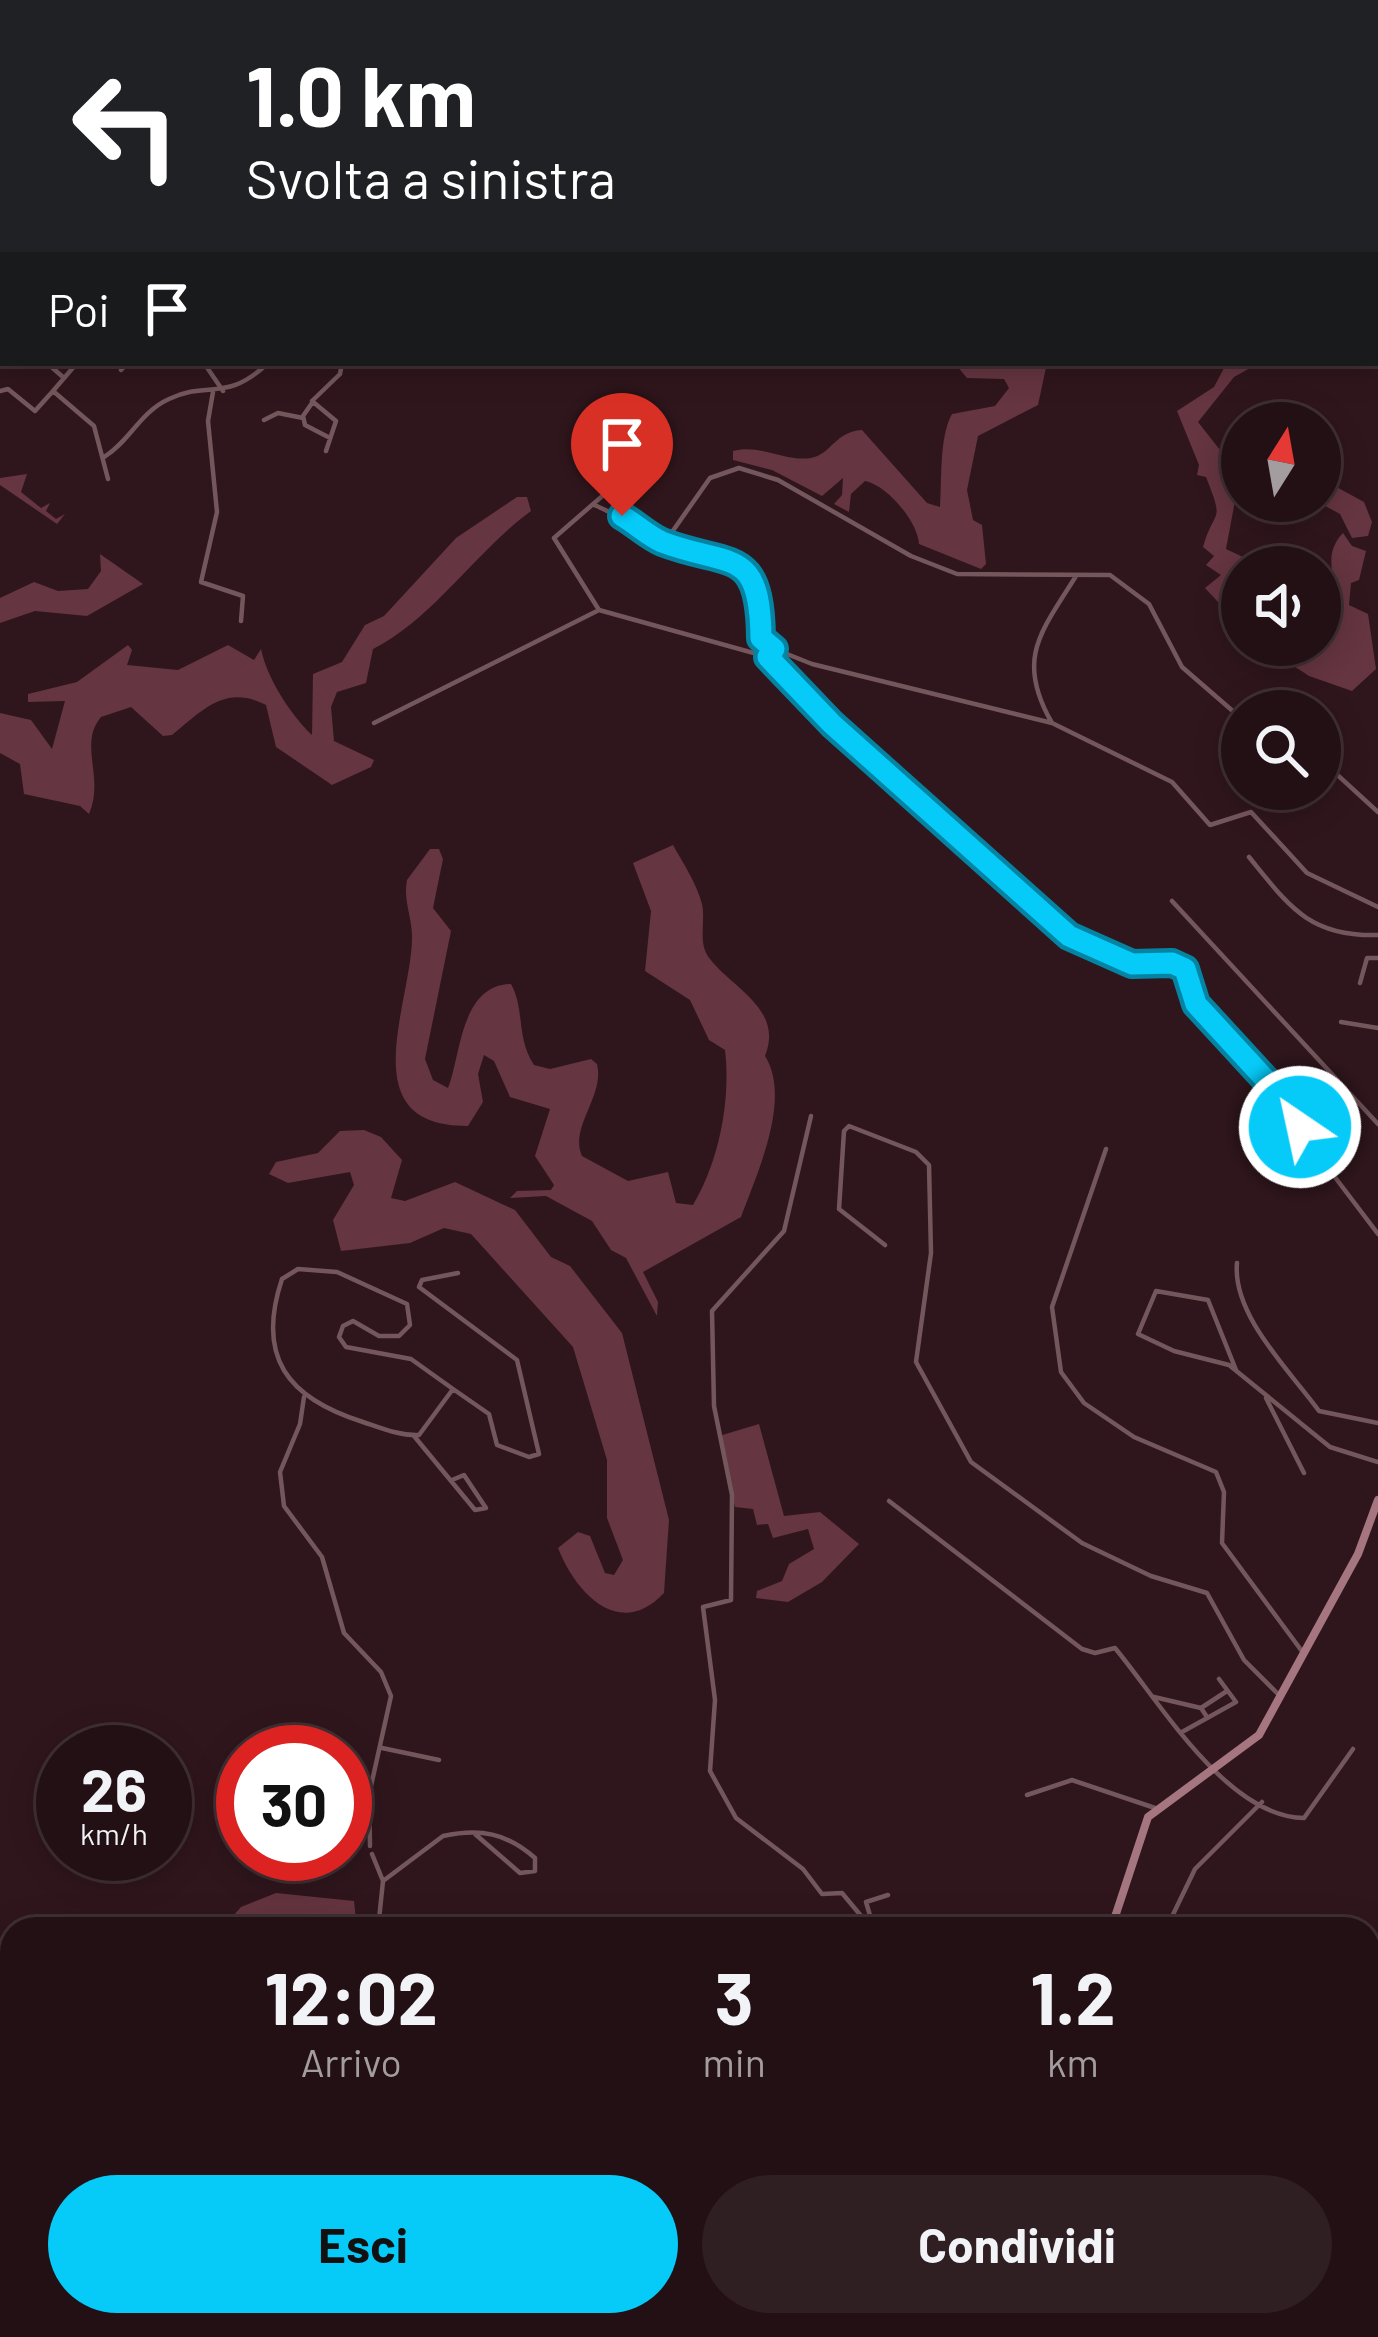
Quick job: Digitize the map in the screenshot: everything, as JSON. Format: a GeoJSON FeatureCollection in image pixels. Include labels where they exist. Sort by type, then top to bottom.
{"type":"FeatureCollection","features":[{"type":"Feature","properties":{"kind":"main road"},"geometry":{"type":"LineString","coordinates":[[1113,1917],[1144,1826],[1155,1808],[1253,1742],[1364,1543],[1378,1500]]}},
{"type":"Feature","properties":{"kind":"street"},"geometry":{"type":"LineString","coordinates":[[50,366],[64,378]]}},
{"type":"Feature","properties":{"kind":"street"},"geometry":{"type":"LineString","coordinates":[[0,391],[8,389],[35,411],[74,366]]}},
{"type":"Feature","properties":{"kind":"street"},"geometry":{"type":"LineString","coordinates":[[122,370],[125,366]]}},
{"type":"Feature","properties":{"kind":"street"},"geometry":{"type":"LineString","coordinates":[[205,366],[223,392]]}},
{"type":"Feature","properties":{"kind":"street"},"geometry":{"type":"LineString","coordinates":[[104,457],[132,426],[167,399],[223,392],[241,385],[264,366]]}},
{"type":"Feature","properties":{"kind":"street"},"geometry":{"type":"LineString","coordinates":[[330,438],[304,425],[302,418],[322,386],[340,374],[341,366]]}},
{"type":"Feature","properties":{"kind":"street"},"geometry":{"type":"LineString","coordinates":[[53,392],[93,425],[109,479]]}},
{"type":"Feature","properties":{"kind":"street"},"geometry":{"type":"LineString","coordinates":[[213,392],[208,421],[217,512],[202,582],[242,596],[242,621]]}},
{"type":"Feature","properties":{"kind":"street"},"geometry":{"type":"LineString","coordinates":[[312,403],[335,418],[326,451]]}},
{"type":"Feature","properties":{"kind":"street"},"geometry":{"type":"LineString","coordinates":[[264,420],[278,413],[302,418]]}},
{"type":"Feature","properties":{"kind":"street"},"geometry":{"type":"LineString","coordinates":[[599,610],[554,538],[638,465]]}},
{"type":"Feature","properties":{"kind":"street"},"geometry":{"type":"LineString","coordinates":[[664,543],[710,478],[739,468],[778,479],[918,559],[956,574],[989,578],[1110,575],[1153,609],[1188,674],[1221,702]]}},
{"type":"Feature","properties":{"kind":"street"},"geometry":{"type":"LineString","coordinates":[[595,505],[664,543],[721,557],[754,582],[761,594],[761,638],[774,649],[812,664],[1052,723],[1172,782],[1212,826],[1251,812],[1307,873],[1378,907]]}},
{"type":"Feature","properties":{"kind":"street"},"geometry":{"type":"LineString","coordinates":[[1052,723],[1034,678],[1032,659],[1040,633],[1077,574]]}},
{"type":"Feature","properties":{"kind":"street"},"geometry":{"type":"LineString","coordinates":[[374,723],[599,610],[768,657],[832,724],[1069,936],[1132,964],[1172,963],[1185,969],[1196,1004],[1292,1108],[1306,1139],[1378,1234]]}},
{"type":"Feature","properties":{"kind":"street"},"geometry":{"type":"LineString","coordinates":[[768,657],[774,649]]}},
{"type":"Feature","properties":{"kind":"street"},"geometry":{"type":"LineString","coordinates":[[1341,778],[1378,812]]}},
{"type":"Feature","properties":{"kind":"street"},"geometry":{"type":"LineString","coordinates":[[1249,857],[1302,919],[1344,932],[1378,935]]}},
{"type":"Feature","properties":{"kind":"street"},"geometry":{"type":"LineString","coordinates":[[1172,902],[1378,1124]]}},
{"type":"Feature","properties":{"kind":"street"},"geometry":{"type":"LineString","coordinates":[[1360,983],[1367,958],[1378,958]]}},
{"type":"Feature","properties":{"kind":"street"},"geometry":{"type":"LineString","coordinates":[[1341,1022],[1378,1028]]}},
{"type":"Feature","properties":{"kind":"street"},"geometry":{"type":"LineString","coordinates":[[811,1116],[784,1231],[712,1311],[714,1406],[732,1513],[731,1600],[706,1604],[703,1609],[715,1700],[708,1766],[738,1820],[806,1871],[823,1894],[842,1893],[863,1917]]}},
{"type":"Feature","properties":{"kind":"street"},"geometry":{"type":"LineString","coordinates":[[885,1245],[839,1210],[843,1134],[849,1126],[918,1153],[929,1165],[931,1258],[916,1362],[971,1462],[1082,1543],[1151,1576],[1207,1593],[1243,1658],[1281,1697]]}},
{"type":"Feature","properties":{"kind":"street"},"geometry":{"type":"LineString","coordinates":[[1106,1149],[1079,1242],[1053,1303],[1052,1333],[1061,1372],[1087,1406],[1134,1437],[1216,1472],[1224,1492],[1222,1543],[1304,1654]]}},
{"type":"Feature","properties":{"kind":"street"},"geometry":{"type":"LineString","coordinates":[[1238,1263],[1237,1283],[1246,1307],[1319,1411],[1378,1423]]}},
{"type":"Feature","properties":{"kind":"street"},"geometry":{"type":"LineString","coordinates":[[420,1289],[517,1360],[539,1454],[531,1457],[497,1445],[489,1414],[413,1360],[341,1343],[339,1332],[352,1321],[386,1338],[406,1332],[411,1318],[401,1299],[331,1270],[298,1269],[285,1276],[274,1311],[272,1345],[288,1378],[305,1395],[351,1418],[414,1436],[475,1510],[486,1508],[464,1474],[452,1480]]}},
{"type":"Feature","properties":{"kind":"street"},"geometry":{"type":"LineString","coordinates":[[401,1299],[420,1289],[422,1280],[458,1274]]}},
{"type":"Feature","properties":{"kind":"street"},"geometry":{"type":"LineString","coordinates":[[1236,1370],[1207,1299],[1156,1291],[1138,1334],[1236,1370],[1333,1448],[1378,1462]]}},
{"type":"Feature","properties":{"kind":"street"},"geometry":{"type":"LineString","coordinates":[[414,1436],[453,1388]]}},
{"type":"Feature","properties":{"kind":"street"},"geometry":{"type":"LineString","coordinates":[[1263,1393],[1304,1473]]}},
{"type":"Feature","properties":{"kind":"street"},"geometry":{"type":"LineString","coordinates":[[305,1395],[280,1472],[282,1498],[290,1518],[322,1557],[344,1633],[386,1681],[392,1708],[369,1795],[371,1850],[383,1881],[379,1917]]}},
{"type":"Feature","properties":{"kind":"street"},"geometry":{"type":"LineString","coordinates":[[889,1501],[1081,1648],[1095,1653],[1113,1647],[1210,1772],[1262,1802],[1292,1817],[1308,1817],[1353,1748]]}},
{"type":"Feature","properties":{"kind":"street"},"geometry":{"type":"LineString","coordinates":[[1182,1732],[1236,1702],[1219,1679]]}},
{"type":"Feature","properties":{"kind":"street"},"geometry":{"type":"LineString","coordinates":[[1202,1708],[1228,1690]]}},
{"type":"Feature","properties":{"kind":"street"},"geometry":{"type":"LineString","coordinates":[[1154,1697],[1202,1708],[1208,1718]]}},
{"type":"Feature","properties":{"kind":"street"},"geometry":{"type":"LineString","coordinates":[[382,1748],[439,1760]]}},
{"type":"Feature","properties":{"kind":"street"},"geometry":{"type":"LineString","coordinates":[[1027,1795],[1066,1786],[1072,1780],[1155,1808]]}},
{"type":"Feature","properties":{"kind":"street"},"geometry":{"type":"LineString","coordinates":[[1172,1917],[1196,1869],[1262,1802]]}},
{"type":"Feature","properties":{"kind":"street"},"geometry":{"type":"LineString","coordinates":[[383,1881],[438,1838],[475,1834],[510,1836],[535,1858],[535,1871],[518,1872],[475,1834]]}},
{"type":"Feature","properties":{"kind":"street"},"geometry":{"type":"LineString","coordinates":[[870,1917],[866,1902],[888,1895]]}},
{"type":"Feature","properties":{"kind":"street"},"geometry":{"type":"LineString","coordinates":[[1114,1914],[1119,1917]]}},
{"type":"Feature","properties":{"kind":"shaded area"},"geometry":{"type":"Polygon","coordinates":[[[957,366],[1046,366],[1038,405],[978,436],[967,490],[973,520],[982,525],[986,564],[981,569],[919,544],[907,515],[874,484],[865,481],[851,494],[849,512],[834,504],[842,495],[843,478],[822,496],[772,470],[733,460],[733,451],[743,449],[811,458],[845,435],[862,430],[927,503],[940,507],[943,447],[952,414],[995,406],[1009,388],[1004,379],[967,378],[957,366]]]}},
{"type":"Feature","properties":{"kind":"shaded area"},"geometry":{"type":"Polygon","coordinates":[[[1222,366],[1252,367],[1234,377],[1198,422],[1220,450],[1221,522],[1231,522],[1227,546],[1221,546],[1221,575],[1206,565],[1214,556],[1203,547],[1217,509],[1206,477],[1197,475],[1199,465],[1177,411],[1214,387],[1222,366]]]}},
{"type":"Feature","properties":{"kind":"shaded area"},"geometry":{"type":"Polygon","coordinates":[[[27,474],[21,492],[41,508],[50,503],[46,511],[56,519],[65,514],[57,524],[0,485],[0,478],[27,474]]]}},
{"type":"Feature","properties":{"kind":"shaded area"},"geometry":{"type":"Polygon","coordinates":[[[1341,489],[1364,502],[1372,522],[1368,536],[1352,538],[1341,516],[1341,489]]]}},
{"type":"Feature","properties":{"kind":"shaded area"},"geometry":{"type":"Polygon","coordinates":[[[517,497],[527,497],[531,511],[416,620],[373,649],[366,683],[337,692],[331,707],[334,741],[374,760],[371,767],[332,785],[276,747],[266,705],[238,697],[215,703],[172,735],[163,736],[131,707],[101,717],[92,738],[94,787],[89,814],[80,806],[24,794],[20,764],[0,753],[0,713],[31,720],[52,749],[65,701],[28,702],[28,694],[77,682],[128,645],[132,650],[127,665],[178,670],[228,645],[254,660],[261,649],[280,695],[312,735],[313,674],[342,662],[365,625],[384,616],[456,538],[517,497]]]}},
{"type":"Feature","properties":{"kind":"shaded area"},"geometry":{"type":"Polygon","coordinates":[[[1343,533],[1352,546],[1366,551],[1359,580],[1351,583],[1349,605],[1368,614],[1376,669],[1352,691],[1294,666],[1341,666],[1341,546],[1334,546],[1343,533]]]}},
{"type":"Feature","properties":{"kind":"shaded area"},"geometry":{"type":"Polygon","coordinates":[[[100,554],[143,584],[87,616],[35,611],[0,623],[0,598],[34,582],[58,591],[88,589],[101,571],[100,554]]]}},
{"type":"Feature","properties":{"kind":"shaded area"},"geometry":{"type":"Polygon","coordinates":[[[1221,575],[1221,605],[1205,588],[1221,575]]]}},
{"type":"Feature","properties":{"kind":"shaded area"},"geometry":{"type":"Polygon","coordinates":[[[673,845],[700,896],[706,953],[753,1001],[768,1025],[765,1056],[775,1093],[763,1158],[741,1217],[643,1272],[658,1302],[657,1316],[626,1258],[611,1250],[592,1221],[546,1196],[510,1198],[517,1191],[551,1190],[554,1185],[535,1156],[550,1109],[510,1097],[494,1061],[484,1055],[478,1074],[483,1102],[468,1126],[431,1121],[409,1106],[398,1083],[396,1056],[412,936],[407,880],[430,849],[439,849],[443,859],[433,908],[451,931],[425,1059],[433,1080],[448,1088],[472,1009],[494,987],[511,984],[534,1065],[550,1069],[591,1059],[597,1064],[596,1088],[580,1134],[582,1156],[628,1181],[668,1172],[676,1203],[693,1205],[710,1170],[721,1130],[725,1050],[709,1040],[690,1000],[645,971],[651,911],[633,863],[673,845]]]}},
{"type":"Feature","properties":{"kind":"shaded area"},"geometry":{"type":"Polygon","coordinates":[[[364,1130],[381,1137],[402,1160],[391,1198],[405,1201],[455,1182],[515,1210],[551,1257],[570,1266],[622,1333],[669,1520],[664,1593],[648,1606],[616,1612],[601,1605],[576,1581],[558,1548],[578,1532],[590,1536],[605,1573],[614,1575],[623,1560],[607,1518],[607,1460],[573,1347],[471,1234],[444,1228],[410,1243],[341,1251],[333,1220],[354,1185],[350,1172],[288,1183],[269,1174],[276,1162],[318,1153],[340,1131],[364,1130]]]}},
{"type":"Feature","properties":{"kind":"shaded area"},"geometry":{"type":"Polygon","coordinates":[[[759,1424],[784,1516],[820,1512],[859,1544],[822,1582],[788,1602],[756,1598],[757,1591],[782,1581],[789,1564],[814,1549],[808,1529],[773,1538],[768,1524],[757,1525],[753,1509],[735,1507],[719,1436],[759,1424]]]}},
{"type":"Feature","properties":{"kind":"shaded area"},"geometry":{"type":"Polygon","coordinates":[[[276,1893],[354,1901],[356,1917],[232,1917],[241,1907],[276,1893]]]}},
{"type":"Feature","properties":{"kind":"route"},"geometry":{"type":"LineString","coordinates":[[622,516],[664,543],[723,558],[754,582],[761,594],[761,638],[774,649],[768,657],[832,724],[1066,934],[1132,964],[1172,963],[1185,969],[1196,1004],[1289,1105],[1300,1127]]}}]}
